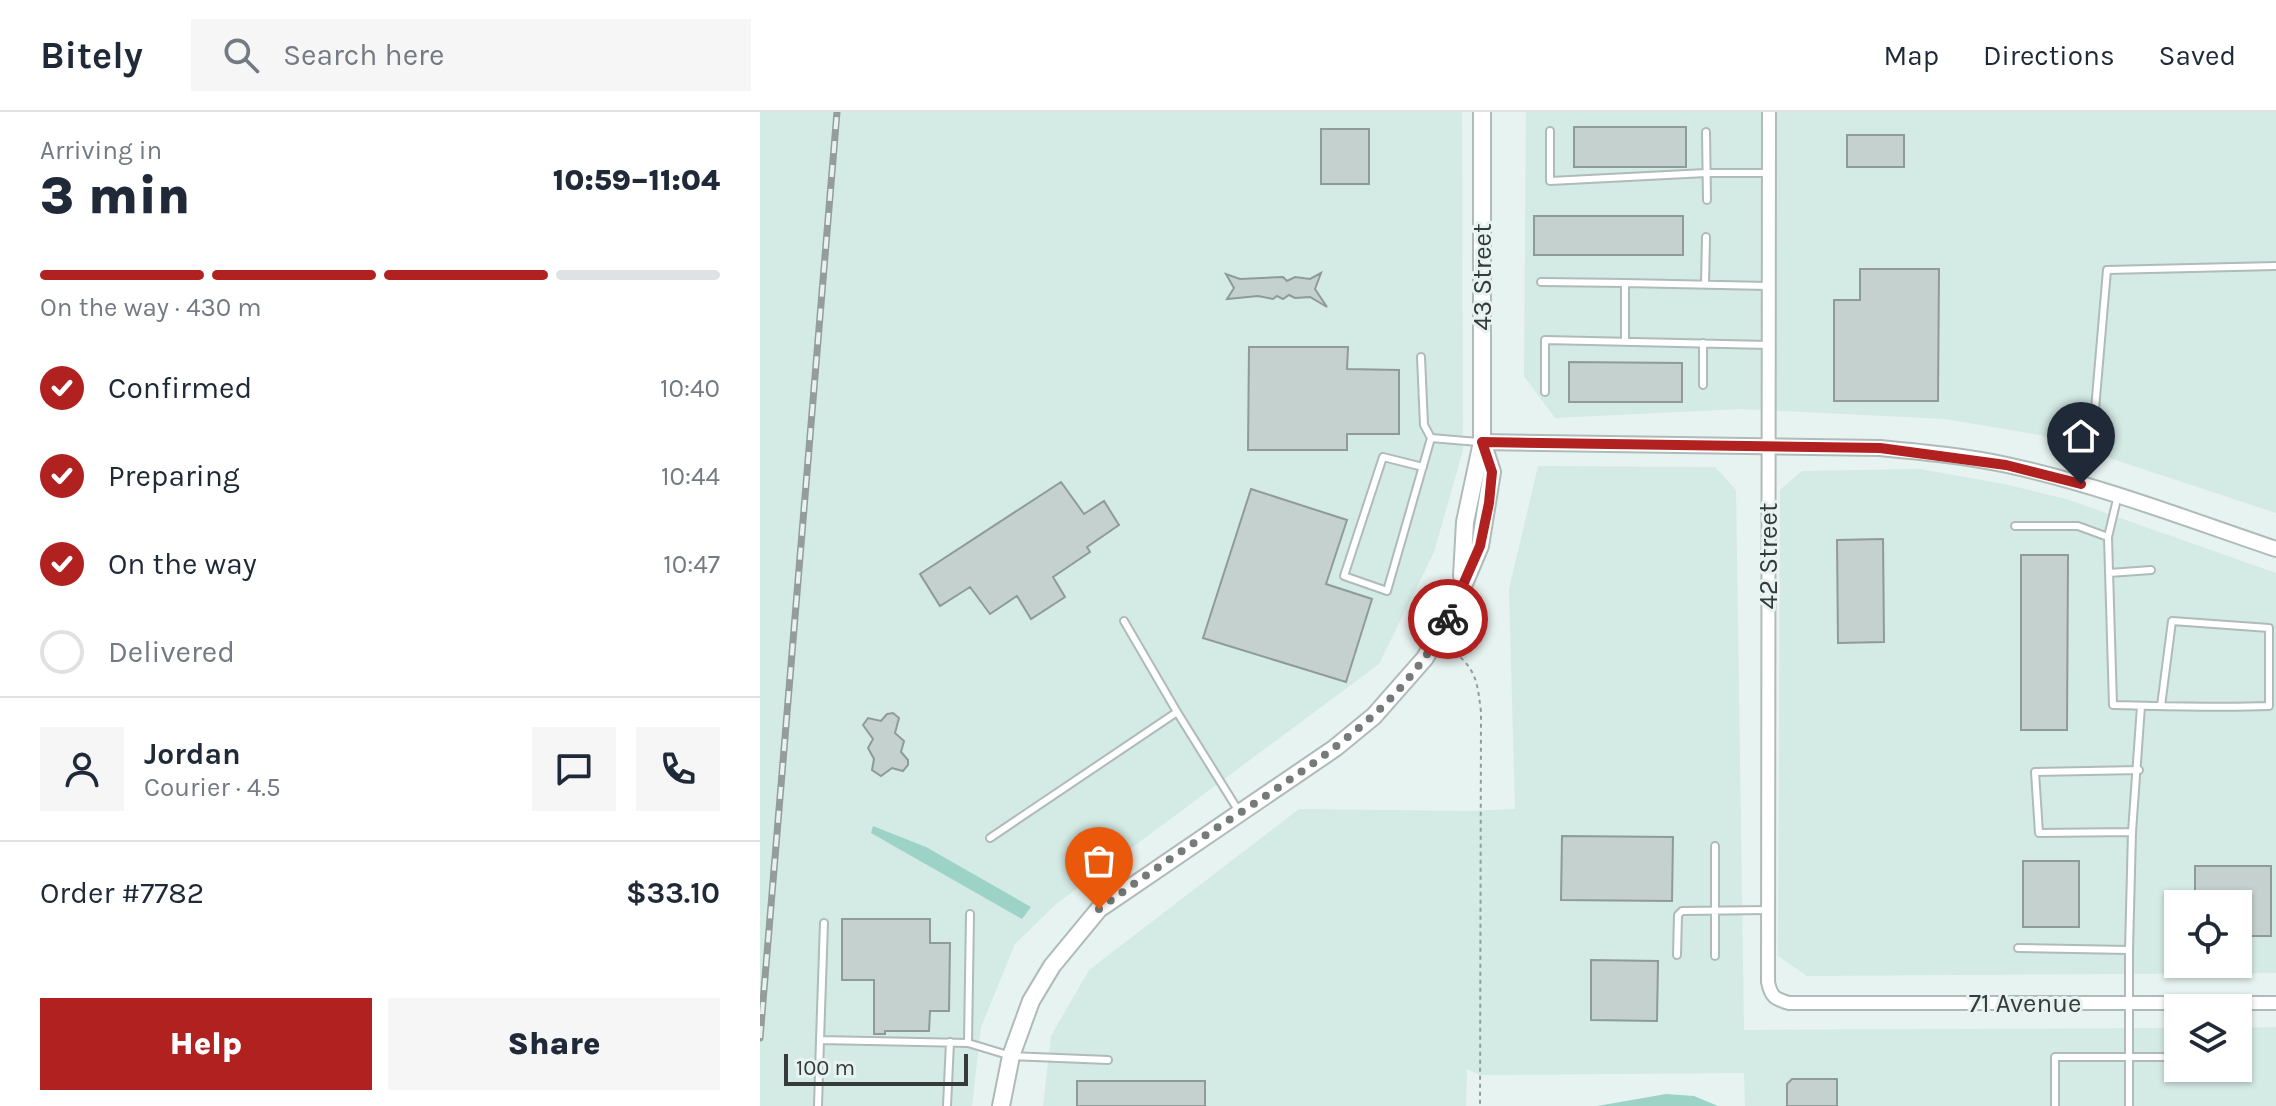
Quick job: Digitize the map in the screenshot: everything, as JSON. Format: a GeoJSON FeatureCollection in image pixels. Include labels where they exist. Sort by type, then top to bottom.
{"type":"FeatureCollection","features":[{"type":"Feature","properties":{"kind":"main road","name":"43 Street"},"geometry":{"type":"LineString","coordinates":[[1001,1106],[1011,1056],[1031,1001],[1052,966],[1099,909],[1335,748],[1374,716],[1438,639],[1452,612],[1462,582],[1480,546],[1492,472],[1482,442],[1482,112]]}},
{"type":"Feature","properties":{"kind":"street","name":"42 Street"},"geometry":{"type":"LineString","coordinates":[[1769,112],[1768,982],[1775,999]]}},
{"type":"Feature","properties":{"kind":"street"},"geometry":{"type":"LineString","coordinates":[[1482,442],[1768,445],[1880,448],[1941,454],[2006,465],[2081,484],[2276,549]]}},
{"type":"Feature","properties":{"kind":"street","name":"71 Avenue"},"geometry":{"type":"LineString","coordinates":[[1775,999],[1789,1003],[2276,1003]]}},
{"type":"Feature","properties":{"kind":"lane"},"geometry":{"type":"LineString","coordinates":[[1550,131],[1550,181],[1769,173]]}},
{"type":"Feature","properties":{"kind":"lane"},"geometry":{"type":"LineString","coordinates":[[1706,132],[1707,200]]}},
{"type":"Feature","properties":{"kind":"lane"},"geometry":{"type":"LineString","coordinates":[[1705,284],[1706,237]]}},
{"type":"Feature","properties":{"kind":"lane"},"geometry":{"type":"LineString","coordinates":[[2081,484],[2092,444],[2107,270],[2276,266]]}},
{"type":"Feature","properties":{"kind":"lane"},"geometry":{"type":"LineString","coordinates":[[1541,282],[1768,286]]}},
{"type":"Feature","properties":{"kind":"lane"},"geometry":{"type":"LineString","coordinates":[[1625,283],[1625,342]]}},
{"type":"Feature","properties":{"kind":"lane"},"geometry":{"type":"LineString","coordinates":[[1545,392],[1545,340],[1768,345]]}},
{"type":"Feature","properties":{"kind":"lane"},"geometry":{"type":"LineString","coordinates":[[1703,343],[1703,385]]}},
{"type":"Feature","properties":{"kind":"lane"},"geometry":{"type":"LineString","coordinates":[[1421,357],[1424,425],[1431,438],[1423,467],[1387,591],[1344,576],[1383,457],[1423,467]]}},
{"type":"Feature","properties":{"kind":"lane"},"geometry":{"type":"LineString","coordinates":[[1431,438],[1482,442]]}},
{"type":"Feature","properties":{"kind":"lane"},"geometry":{"type":"LineString","coordinates":[[2118,495],[2108,537],[2113,705],[2141,706],[2161,706],[2269,706],[2269,628],[2172,621],[2161,706]]}},
{"type":"Feature","properties":{"kind":"lane"},"geometry":{"type":"LineString","coordinates":[[2015,526],[2078,526],[2108,537]]}},
{"type":"Feature","properties":{"kind":"lane"},"geometry":{"type":"LineString","coordinates":[[2109,573],[2151,570]]}},
{"type":"Feature","properties":{"kind":"lane"},"geometry":{"type":"LineString","coordinates":[[1124,621],[1239,813]]}},
{"type":"Feature","properties":{"kind":"lane"},"geometry":{"type":"LineString","coordinates":[[2129,1106],[2132,832],[2139,770],[2141,706]]}},
{"type":"Feature","properties":{"kind":"lane"},"geometry":{"type":"LineString","coordinates":[[990,838],[1177,712]]}},
{"type":"Feature","properties":{"kind":"lane"},"geometry":{"type":"LineString","coordinates":[[2132,832],[2039,833],[2035,772],[2139,770]]}},
{"type":"Feature","properties":{"kind":"lane"},"geometry":{"type":"LineString","coordinates":[[1715,846],[1715,956]]}},
{"type":"Feature","properties":{"kind":"lane"},"geometry":{"type":"LineString","coordinates":[[1677,955],[1678,915],[1682,911],[1768,910]]}},
{"type":"Feature","properties":{"kind":"lane"},"geometry":{"type":"LineString","coordinates":[[968,1043],[970,914]]}},
{"type":"Feature","properties":{"kind":"lane"},"geometry":{"type":"LineString","coordinates":[[818,1106],[824,923]]}},
{"type":"Feature","properties":{"kind":"lane"},"geometry":{"type":"LineString","coordinates":[[2018,948],[2129,950]]}},
{"type":"Feature","properties":{"kind":"lane"},"geometry":{"type":"LineString","coordinates":[[820,1040],[968,1043],[1011,1056],[1108,1060]]}},
{"type":"Feature","properties":{"kind":"lane"},"geometry":{"type":"LineString","coordinates":[[947,1106],[950,1042]]}},
{"type":"Feature","properties":{"kind":"lane"},"geometry":{"type":"LineString","coordinates":[[2055,1106],[2055,1057],[2164,1057]]}},
{"type":"Feature","properties":{"kind":"path"},"geometry":{"type":"LineString","coordinates":[[1438,639],[1467,661],[1477,680],[1481,712],[1480,1106]]}},
{"type":"Feature","properties":{"kind":"shaded area"},"geometry":{"type":"Polygon","coordinates":[[[760,112],[1462,112],[1463,450],[1434,552],[1379,664],[1056,904],[1015,944],[981,1027],[972,1106],[760,1106],[760,112]]]}},
{"type":"Feature","properties":{"kind":"shaded area"},"geometry":{"type":"Polygon","coordinates":[[[1526,112],[2276,112],[2276,513],[2040,435],[1945,419],[1741,409],[1555,418],[1524,376],[1526,112]]]}},
{"type":"Feature","properties":{"kind":"shaded area"},"geometry":{"type":"Polygon","coordinates":[[[1538,466],[1715,467],[1736,490],[1744,1030],[2164,1028],[2164,1082],[2252,1082],[2252,1028],[2276,1027],[2276,1106],[1745,1106],[1744,1073],[1480,1075],[1467,1069],[1466,1106],[1043,1106],[1051,1036],[1089,970],[1299,809],[1515,809],[1509,589],[1538,466]]]}},
{"type":"Feature","properties":{"kind":"shaded area"},"geometry":{"type":"Polygon","coordinates":[[[1920,469],[2066,499],[2276,573],[2276,973],[2252,973],[2252,890],[2164,890],[2164,974],[1807,976],[1778,956],[1780,490],[1802,471],[1920,469]]]}},
{"type":"Feature","properties":{"kind":"shaded area"},"geometry":{"type":"Polygon","coordinates":[[[873,826],[926,847],[1031,907],[1022,919],[871,833],[873,826]]]}},
{"type":"Feature","properties":{"kind":"shaded area"},"geometry":{"type":"Polygon","coordinates":[[[1666,1094],[1694,1096],[1718,1106],[1597,1106],[1666,1094]]]}},
{"type":"Feature","properties":{"kind":"building"},"geometry":{"type":"Polygon","coordinates":[[[1574,127],[1686,127],[1686,167],[1574,167],[1574,127]]]}},
{"type":"Feature","properties":{"kind":"building"},"geometry":{"type":"Polygon","coordinates":[[[1321,129],[1369,129],[1369,184],[1321,184],[1321,129]]]}},
{"type":"Feature","properties":{"kind":"building"},"geometry":{"type":"Polygon","coordinates":[[[1847,135],[1904,135],[1904,167],[1847,167],[1847,135]]]}},
{"type":"Feature","properties":{"kind":"building"},"geometry":{"type":"Polygon","coordinates":[[[1534,216],[1683,216],[1683,255],[1534,255],[1534,216]]]}},
{"type":"Feature","properties":{"kind":"building"},"geometry":{"type":"Polygon","coordinates":[[[1860,269],[1939,269],[1938,401],[1834,401],[1834,300],[1860,300],[1860,269]]]}},
{"type":"Feature","properties":{"kind":"building"},"geometry":{"type":"Polygon","coordinates":[[[1321,273],[1315,289],[1327,307],[1310,297],[1295,298],[1289,295],[1283,299],[1258,296],[1227,299],[1234,288],[1226,274],[1240,279],[1283,277],[1287,281],[1295,277],[1310,279],[1321,273]]]}},
{"type":"Feature","properties":{"kind":"building"},"geometry":{"type":"Polygon","coordinates":[[[1249,347],[1348,347],[1347,369],[1399,370],[1399,434],[1347,434],[1347,450],[1248,450],[1249,347]]]}},
{"type":"Feature","properties":{"kind":"building"},"geometry":{"type":"Polygon","coordinates":[[[1569,362],[1682,363],[1682,402],[1569,402],[1569,362]]]}},
{"type":"Feature","properties":{"kind":"building"},"geometry":{"type":"Polygon","coordinates":[[[1061,482],[1084,514],[1104,501],[1119,525],[1087,547],[1090,552],[1053,577],[1065,597],[1031,619],[1017,596],[990,614],[970,587],[940,606],[920,574],[1061,482]]]}},
{"type":"Feature","properties":{"kind":"building"},"geometry":{"type":"Polygon","coordinates":[[[1251,489],[1347,520],[1326,584],[1372,599],[1346,682],[1203,638],[1251,489]]]}},
{"type":"Feature","properties":{"kind":"building"},"geometry":{"type":"Polygon","coordinates":[[[1883,539],[1884,642],[1838,643],[1837,540],[1883,539]]]}},
{"type":"Feature","properties":{"kind":"building"},"geometry":{"type":"Polygon","coordinates":[[[2021,555],[2068,555],[2067,730],[2021,730],[2021,555]]]}},
{"type":"Feature","properties":{"kind":"building"},"geometry":{"type":"Polygon","coordinates":[[[893,713],[899,718],[895,733],[904,741],[901,752],[908,765],[903,771],[892,768],[881,776],[872,770],[874,759],[868,748],[873,739],[863,725],[868,718],[881,721],[887,714],[893,713]]]}},
{"type":"Feature","properties":{"kind":"building"},"geometry":{"type":"Polygon","coordinates":[[[1562,836],[1673,837],[1672,901],[1561,900],[1562,836]]]}},
{"type":"Feature","properties":{"kind":"building"},"geometry":{"type":"Polygon","coordinates":[[[2023,861],[2079,861],[2079,927],[2023,927],[2023,861]]]}},
{"type":"Feature","properties":{"kind":"building"},"geometry":{"type":"Polygon","coordinates":[[[2195,866],[2271,866],[2271,936],[2252,936],[2252,890],[2195,890],[2195,866]]]}},
{"type":"Feature","properties":{"kind":"building"},"geometry":{"type":"Polygon","coordinates":[[[842,919],[930,919],[930,943],[950,943],[949,1011],[930,1011],[929,1031],[874,1034],[874,980],[842,980],[842,919]]]}},
{"type":"Feature","properties":{"kind":"building"},"geometry":{"type":"Polygon","coordinates":[[[1591,960],[1658,961],[1657,1021],[1591,1020],[1591,960]]]}},
{"type":"Feature","properties":{"kind":"building"},"geometry":{"type":"Polygon","coordinates":[[[1792,1079],[1837,1079],[1837,1106],[1787,1106],[1787,1084],[1792,1079]]]}},
{"type":"Feature","properties":{"kind":"building"},"geometry":{"type":"Polygon","coordinates":[[[1077,1081],[1205,1081],[1205,1106],[1077,1106],[1077,1081]]]}},
{"type":"Feature","properties":{"kind":"railway"},"geometry":{"type":"LineString","coordinates":[[760,1038],[837,112]]}},
{"type":"Feature","properties":{"kind":"way so far"},"geometry":{"type":"LineString","coordinates":[[1099,909],[1335,748],[1374,716],[1425,658],[1448,619]]}},
{"type":"Feature","properties":{"kind":"route"},"geometry":{"type":"LineString","coordinates":[[1448,619],[1480,546],[1489,503],[1492,472],[1482,442],[1880,448],[2006,465],[2081,484]]}}]}
